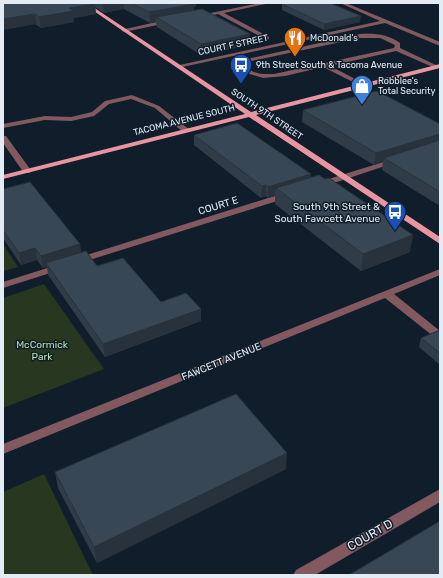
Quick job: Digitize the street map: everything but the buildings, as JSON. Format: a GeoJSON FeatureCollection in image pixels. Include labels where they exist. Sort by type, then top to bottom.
{"type":"FeatureCollection","features":[{"type":"Feature","properties":{"kind":"main road","name":"SOUTH 9TH STREET"},"geometry":{"type":"LineString","coordinates":[[84,3],[440,241]]}},
{"type":"Feature","properties":{"kind":"main road","name":"TACOMA AVENUE SOUTH"},"geometry":{"type":"LineString","coordinates":[[3,177],[439,66]]}},
{"type":"Feature","properties":{"kind":"street"},"geometry":{"type":"LineString","coordinates":[[196,16],[268,3]]}},
{"type":"Feature","properties":{"kind":"street"},"geometry":{"type":"LineString","coordinates":[[342,3],[440,44]]}},
{"type":"Feature","properties":{"kind":"street"},"geometry":{"type":"LineString","coordinates":[[218,12],[267,38]]}},
{"type":"Feature","properties":{"kind":"street"},"geometry":{"type":"LineString","coordinates":[[124,30],[174,20]]}},
{"type":"Feature","properties":{"kind":"street","name":"COURT F STREET"},"geometry":{"type":"LineString","coordinates":[[178,66],[386,21]]}},
{"type":"Feature","properties":{"kind":"street"},"geometry":{"type":"LineString","coordinates":[[398,46],[324,65],[273,76],[261,76],[248,73],[242,65],[244,61],[343,40],[377,35],[385,36],[398,46],[439,66]]}},
{"type":"Feature","properties":{"kind":"street"},"geometry":{"type":"LineString","coordinates":[[324,65],[362,85]]}},
{"type":"Feature","properties":{"kind":"street"},"geometry":{"type":"LineString","coordinates":[[3,126],[45,118],[71,119],[94,114],[108,102],[132,97],[157,107],[186,130]]}},
{"type":"Feature","properties":{"kind":"street"},"geometry":{"type":"LineString","coordinates":[[3,138],[28,170]]}},
{"type":"Feature","properties":{"kind":"street"},"geometry":{"type":"LineString","coordinates":[[314,187],[404,159]]}},
{"type":"Feature","properties":{"kind":"street","name":"COURT E"},"geometry":{"type":"LineString","coordinates":[[3,285],[300,191]]}},
{"type":"Feature","properties":{"kind":"street","name":"FAWCETT AVENUE"},"geometry":{"type":"LineString","coordinates":[[3,449],[440,272]]}},
{"type":"Feature","properties":{"kind":"street"},"geometry":{"type":"LineString","coordinates":[[387,294],[438,334]]}},
{"type":"Feature","properties":{"kind":"street","name":"COURT D"},"geometry":{"type":"LineString","coordinates":[[301,575],[440,495]]}},
{"type":"Feature","properties":{"kind":"green space"},"geometry":{"type":"Polygon","coordinates":[[[3,244],[18,267],[3,271],[3,244]]]}},
{"type":"Feature","properties":{"kind":"green space","name":"McCormick Park"},"geometry":{"type":"Polygon","coordinates":[[[44,284],[104,369],[3,408],[3,298],[44,284]]]}},
{"type":"Feature","properties":{"kind":"green space"},"geometry":{"type":"Polygon","coordinates":[[[44,474],[93,575],[3,575],[3,492],[44,474]]]}},
{"type":"Feature","properties":{"kind":"place","name":"McDonald's"},"geometry":{"type":"Point","coordinates":[295,58]}},
{"type":"Feature","properties":{"kind":"place","name":"9th Street South & Tacoma Avenue"},"geometry":{"type":"Point","coordinates":[241,84]}},
{"type":"Feature","properties":{"kind":"place","name":"Robblee's Total Security"},"geometry":{"type":"Point","coordinates":[362,106]}},
{"type":"Feature","properties":{"kind":"place","name":"South 9th Street & South Fawcett Avenue"},"geometry":{"type":"Point","coordinates":[395,232]}}]}
